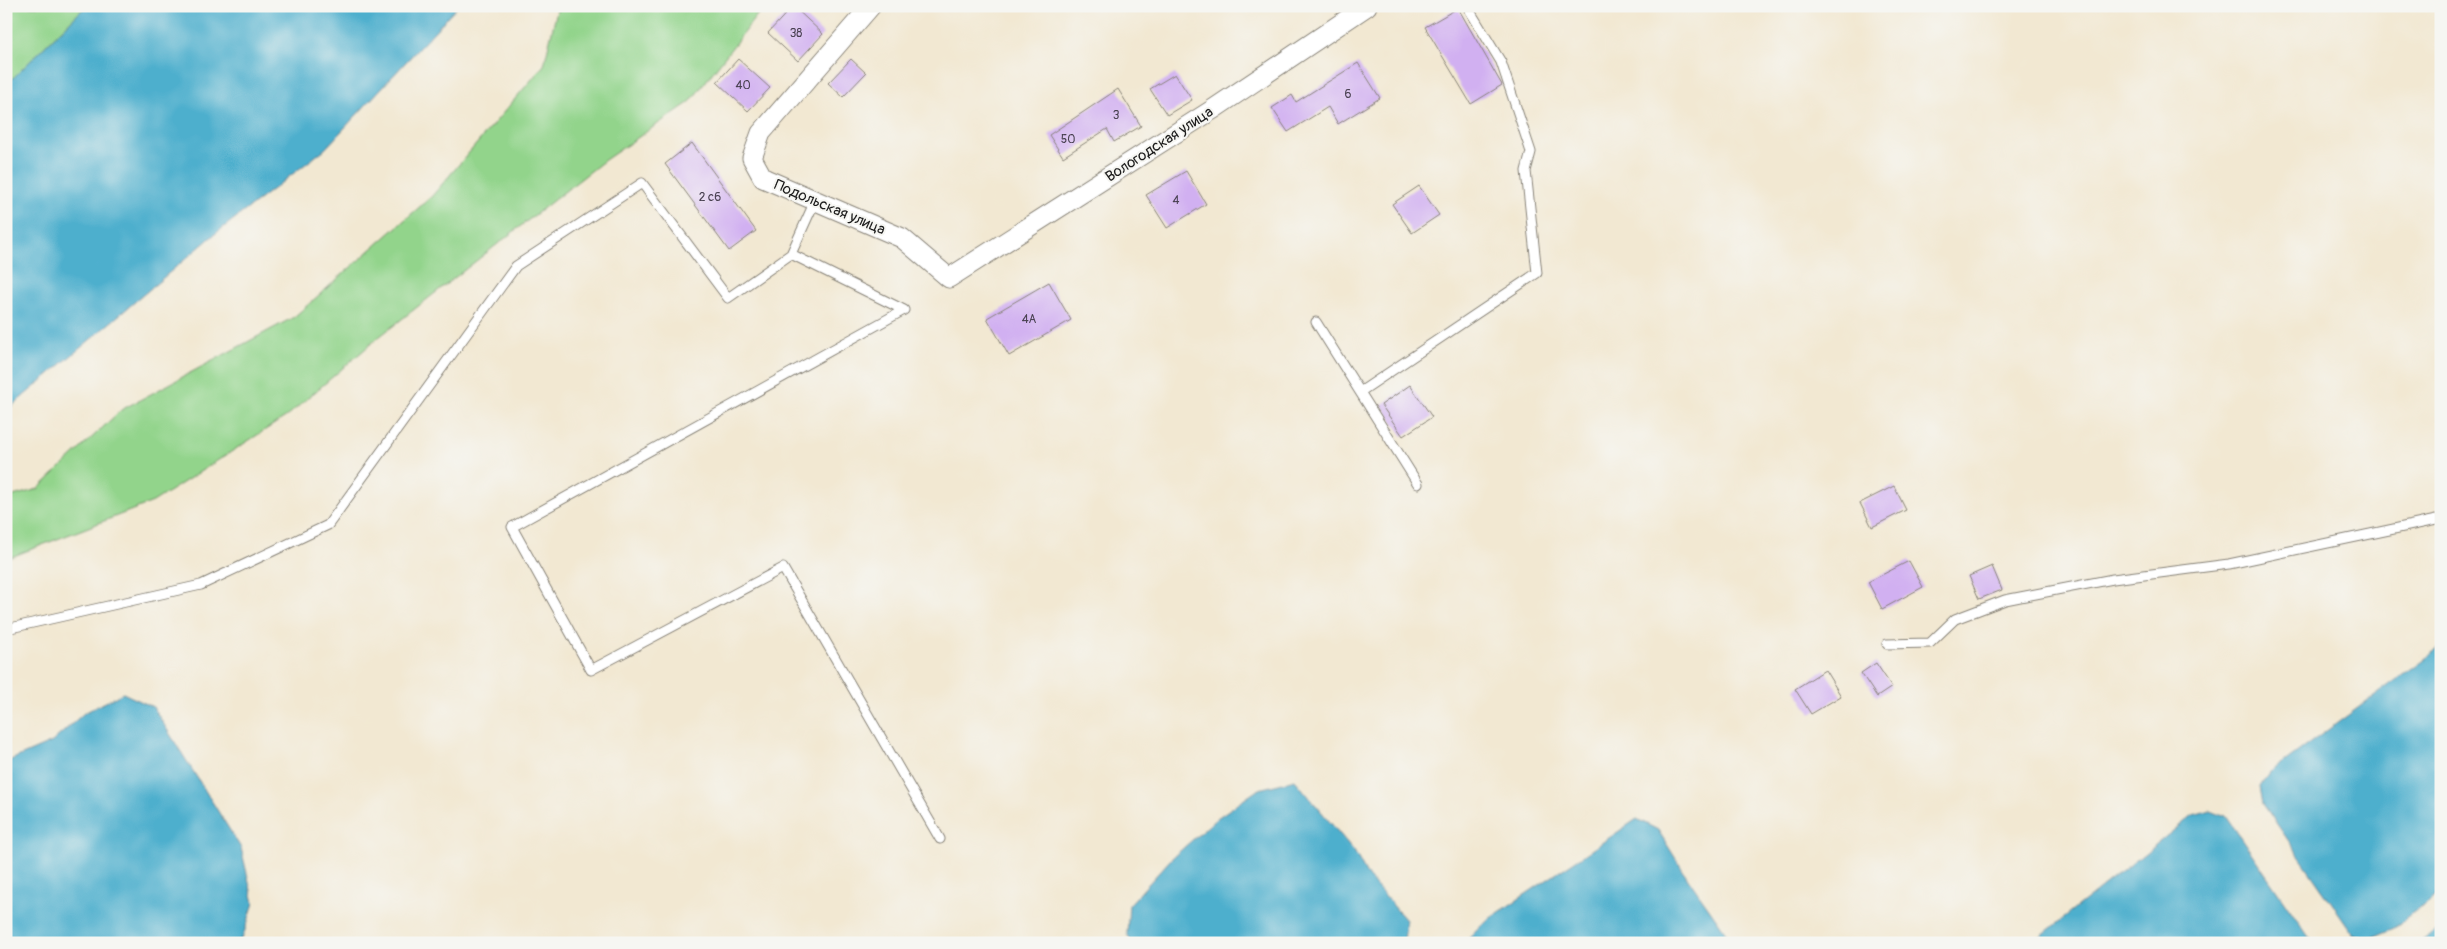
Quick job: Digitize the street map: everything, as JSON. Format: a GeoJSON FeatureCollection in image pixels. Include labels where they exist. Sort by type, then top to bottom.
{"type":"FeatureCollection","features":[{"type":"Feature","properties":{"kind":"street","name":"Подольская улица"},"geometry":{"type":"LineString","coordinates":[[871,6],[761,133],[752,158],[763,178],[902,238],[949,278]]}},
{"type":"Feature","properties":{"kind":"street","name":"Вологодская улица"},"geometry":{"type":"LineString","coordinates":[[949,278],[1212,110],[1367,6]]}},
{"type":"Feature","properties":{"kind":"lane"},"geometry":{"type":"LineString","coordinates":[[1360,392],[1537,272],[1526,171],[1531,152],[1501,62],[1468,6]]}},
{"type":"Feature","properties":{"kind":"lane"},"geometry":{"type":"LineString","coordinates":[[6,629],[201,585],[328,525],[516,266],[642,183],[728,298],[791,254],[816,201]]}},
{"type":"Feature","properties":{"kind":"lane"},"geometry":{"type":"LineString","coordinates":[[791,254],[904,310],[512,527],[591,670],[783,568],[940,839]]}},
{"type":"Feature","properties":{"kind":"lane"},"geometry":{"type":"LineString","coordinates":[[1316,322],[1418,484]]}},
{"type":"Feature","properties":{"kind":"lane"},"geometry":{"type":"LineString","coordinates":[[1887,644],[1930,643],[1955,619],[2005,600],[2113,579],[2229,564],[2441,519]]}},
{"type":"Feature","properties":{"kind":"green space"},"geometry":{"type":"Polygon","coordinates":[[[6,6],[86,6],[6,85],[6,6]]]}},
{"type":"Feature","properties":{"kind":"green space"},"geometry":{"type":"Polygon","coordinates":[[[558,6],[764,6],[690,102],[605,160],[379,337],[287,416],[153,502],[6,559],[6,498],[38,489],[121,410],[294,317],[432,196],[544,65],[558,6]]]}},
{"type":"Feature","properties":{"kind":"water"},"geometry":{"type":"Polygon","coordinates":[[[86,6],[458,6],[325,149],[215,234],[6,411],[6,85],[86,6]]]}},
{"type":"Feature","properties":{"kind":"water"},"geometry":{"type":"Polygon","coordinates":[[[2441,647],[2441,892],[2392,929],[2373,937],[2354,935],[2263,804],[2260,787],[2269,773],[2441,647]]]}},
{"type":"Feature","properties":{"kind":"water"},"geometry":{"type":"Polygon","coordinates":[[[123,693],[153,707],[241,848],[254,903],[242,939],[233,943],[6,943],[6,762],[52,742],[84,713],[123,693]]]}},
{"type":"Feature","properties":{"kind":"water"},"geometry":{"type":"Polygon","coordinates":[[[1295,780],[1354,851],[1368,877],[1406,920],[1404,943],[1132,943],[1127,934],[1129,905],[1172,858],[1217,818],[1259,789],[1295,780]]]}},
{"type":"Feature","properties":{"kind":"water"},"geometry":{"type":"Polygon","coordinates":[[[2211,810],[2226,816],[2313,943],[2032,943],[2193,815],[2211,810]]]}},
{"type":"Feature","properties":{"kind":"water"},"geometry":{"type":"Polygon","coordinates":[[[1637,819],[1658,830],[1689,880],[1733,943],[1464,943],[1486,921],[1637,819]]]}},
{"type":"Feature","properties":{"kind":"water"},"geometry":{"type":"Polygon","coordinates":[[[2441,927],[2441,943],[2419,943],[2441,927]]]}},
{"type":"Feature","properties":{"kind":"building"},"geometry":{"type":"Polygon","coordinates":[[[793,6],[823,34],[798,61],[768,33],[793,6]]]}},
{"type":"Feature","properties":{"kind":"building"},"geometry":{"type":"Polygon","coordinates":[[[1458,8],[1502,85],[1471,104],[1425,27],[1458,8]]]}},
{"type":"Feature","properties":{"kind":"building"},"geometry":{"type":"Polygon","coordinates":[[[738,59],[770,88],[748,111],[717,82],[738,59]]]}},
{"type":"Feature","properties":{"kind":"building"},"geometry":{"type":"Polygon","coordinates":[[[851,59],[866,73],[843,97],[828,83],[851,59]]]}},
{"type":"Feature","properties":{"kind":"building"},"geometry":{"type":"Polygon","coordinates":[[[1358,63],[1380,98],[1338,124],[1328,107],[1288,132],[1272,108],[1292,95],[1296,102],[1358,63]]]}},
{"type":"Feature","properties":{"kind":"building"},"geometry":{"type":"Polygon","coordinates":[[[1175,74],[1192,100],[1167,115],[1150,89],[1175,74]]]}},
{"type":"Feature","properties":{"kind":"building"},"geometry":{"type":"Polygon","coordinates":[[[1118,89],[1141,126],[1114,142],[1107,129],[1063,157],[1049,135],[1118,89]]]}},
{"type":"Feature","properties":{"kind":"building"},"geometry":{"type":"Polygon","coordinates":[[[692,143],[756,231],[729,251],[665,164],[692,143]]]}},
{"type":"Feature","properties":{"kind":"building"},"geometry":{"type":"Polygon","coordinates":[[[1186,171],[1206,204],[1167,228],[1146,195],[1186,171]]]}},
{"type":"Feature","properties":{"kind":"building"},"geometry":{"type":"Polygon","coordinates":[[[1419,186],[1439,215],[1412,233],[1392,204],[1419,186]]]}},
{"type":"Feature","properties":{"kind":"building"},"geometry":{"type":"Polygon","coordinates":[[[1049,282],[1071,320],[1009,356],[987,318],[1049,282]]]}},
{"type":"Feature","properties":{"kind":"building"},"geometry":{"type":"Polygon","coordinates":[[[1410,385],[1432,417],[1403,436],[1381,405],[1410,385]]]}},
{"type":"Feature","properties":{"kind":"building"},"geometry":{"type":"Polygon","coordinates":[[[1894,486],[1906,510],[1872,527],[1860,503],[1894,486]]]}},
{"type":"Feature","properties":{"kind":"building"},"geometry":{"type":"Polygon","coordinates":[[[1909,561],[1923,587],[1882,609],[1868,582],[1909,561]]]}},
{"type":"Feature","properties":{"kind":"building"},"geometry":{"type":"Polygon","coordinates":[[[1992,566],[2002,590],[1979,599],[1969,576],[1992,566]]]}},
{"type":"Feature","properties":{"kind":"building"},"geometry":{"type":"Polygon","coordinates":[[[1876,663],[1892,687],[1877,697],[1861,673],[1876,663]]]}},
{"type":"Feature","properties":{"kind":"building"},"geometry":{"type":"Polygon","coordinates":[[[1825,670],[1841,696],[1811,714],[1795,689],[1825,670]]]}}]}
